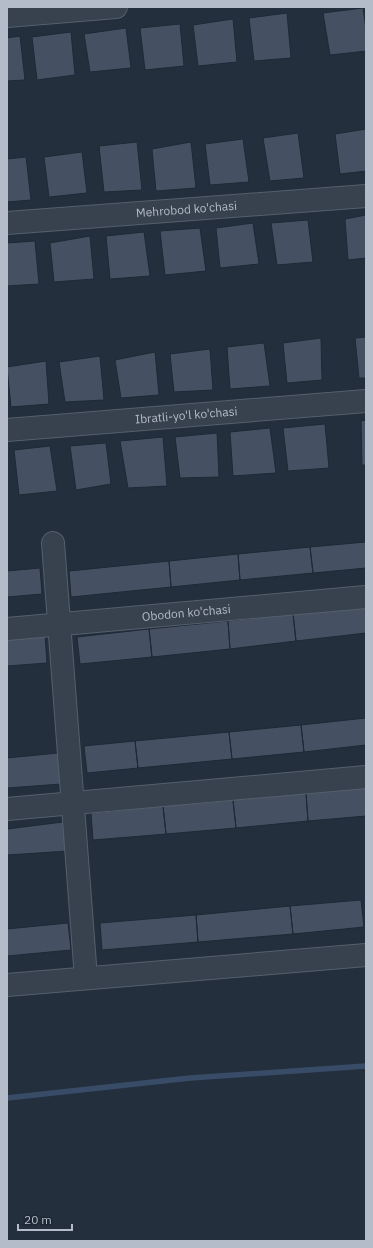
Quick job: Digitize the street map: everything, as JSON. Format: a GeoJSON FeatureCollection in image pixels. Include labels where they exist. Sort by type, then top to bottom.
{"type":"FeatureCollection","features":[{"type":"Feature","properties":{"kind":"street"},"geometry":{"type":"LineString","coordinates":[[7,16],[116,7]]}},
{"type":"Feature","properties":{"kind":"street","name":"Mehrobod ko'chasi"},"geometry":{"type":"LineString","coordinates":[[7,223],[366,196]]}},
{"type":"Feature","properties":{"kind":"street","name":"Ibratli-yo'l ko'chasi"},"geometry":{"type":"LineString","coordinates":[[7,430],[366,401]]}},
{"type":"Feature","properties":{"kind":"street"},"geometry":{"type":"LineString","coordinates":[[53,543],[86,978]]}},
{"type":"Feature","properties":{"kind":"street","name":"Obodon ko'chasi"},"geometry":{"type":"LineString","coordinates":[[7,629],[366,597]]}},
{"type":"Feature","properties":{"kind":"street"},"geometry":{"type":"LineString","coordinates":[[7,809],[366,777]]}},
{"type":"Feature","properties":{"kind":"street"},"geometry":{"type":"LineString","coordinates":[[7,985],[366,955]]}},
{"type":"Feature","properties":{"kind":"building"},"geometry":{"type":"Polygon","coordinates":[[[363,8],[366,29],[366,51],[330,55],[323,13],[363,8]]]}},
{"type":"Feature","properties":{"kind":"building"},"geometry":{"type":"Polygon","coordinates":[[[287,13],[291,58],[254,61],[249,18],[287,13]]]}},
{"type":"Feature","properties":{"kind":"building"},"geometry":{"type":"Polygon","coordinates":[[[233,19],[237,62],[198,66],[193,25],[233,19]]]}},
{"type":"Feature","properties":{"kind":"building"},"geometry":{"type":"Polygon","coordinates":[[[180,24],[184,66],[145,70],[140,28],[180,24]]]}},
{"type":"Feature","properties":{"kind":"building"},"geometry":{"type":"Polygon","coordinates":[[[126,28],[131,68],[90,72],[84,34],[126,28]]]}},
{"type":"Feature","properties":{"kind":"building"},"geometry":{"type":"Polygon","coordinates":[[[71,32],[75,75],[37,80],[32,37],[71,32]]]}},
{"type":"Feature","properties":{"kind":"building"},"geometry":{"type":"Polygon","coordinates":[[[20,36],[25,80],[7,81],[7,38],[20,36]]]}},
{"type":"Feature","properties":{"kind":"building"},"geometry":{"type":"Polygon","coordinates":[[[366,129],[366,171],[340,174],[335,134],[366,129]]]}},
{"type":"Feature","properties":{"kind":"building"},"geometry":{"type":"Polygon","coordinates":[[[298,133],[304,178],[270,181],[263,138],[298,133]]]}},
{"type":"Feature","properties":{"kind":"building"},"geometry":{"type":"Polygon","coordinates":[[[243,139],[249,182],[210,185],[205,144],[243,139]]]}},
{"type":"Feature","properties":{"kind":"building"},"geometry":{"type":"Polygon","coordinates":[[[137,142],[142,190],[104,192],[99,146],[137,142]]]}},
{"type":"Feature","properties":{"kind":"building"},"geometry":{"type":"Polygon","coordinates":[[[191,142],[196,188],[156,191],[152,149],[191,142]]]}},
{"type":"Feature","properties":{"kind":"building"},"geometry":{"type":"Polygon","coordinates":[[[82,152],[87,193],[49,197],[44,157],[82,152]]]}},
{"type":"Feature","properties":{"kind":"building"},"geometry":{"type":"Polygon","coordinates":[[[26,157],[31,200],[7,202],[7,159],[26,157]]]}},
{"type":"Feature","properties":{"kind":"building"},"geometry":{"type":"Polygon","coordinates":[[[366,215],[366,258],[348,260],[345,219],[366,215]]]}},
{"type":"Feature","properties":{"kind":"building"},"geometry":{"type":"Polygon","coordinates":[[[308,220],[313,262],[277,265],[271,223],[308,220]]]}},
{"type":"Feature","properties":{"kind":"building"},"geometry":{"type":"Polygon","coordinates":[[[253,223],[259,264],[220,268],[216,228],[253,223]]]}},
{"type":"Feature","properties":{"kind":"building"},"geometry":{"type":"Polygon","coordinates":[[[200,228],[206,271],[165,275],[160,231],[200,228]]]}},
{"type":"Feature","properties":{"kind":"building"},"geometry":{"type":"Polygon","coordinates":[[[144,232],[150,276],[110,279],[106,236],[144,232]]]}},
{"type":"Feature","properties":{"kind":"building"},"geometry":{"type":"Polygon","coordinates":[[[90,236],[94,279],[54,282],[50,243],[90,236]]]}},
{"type":"Feature","properties":{"kind":"building"},"geometry":{"type":"Polygon","coordinates":[[[35,241],[39,284],[7,286],[7,243],[35,241]]]}},
{"type":"Feature","properties":{"kind":"building"},"geometry":{"type":"Polygon","coordinates":[[[366,337],[366,378],[359,378],[355,338],[366,337]]]}},
{"type":"Feature","properties":{"kind":"building"},"geometry":{"type":"Polygon","coordinates":[[[321,338],[322,380],[287,383],[283,343],[321,338]]]}},
{"type":"Feature","properties":{"kind":"building"},"geometry":{"type":"Polygon","coordinates":[[[264,343],[270,386],[230,389],[227,347],[264,343]]]}},
{"type":"Feature","properties":{"kind":"building"},"geometry":{"type":"Polygon","coordinates":[[[210,349],[213,390],[174,392],[170,354],[210,349]]]}},
{"type":"Feature","properties":{"kind":"building"},"geometry":{"type":"Polygon","coordinates":[[[155,352],[159,395],[121,398],[115,360],[155,352]]]}},
{"type":"Feature","properties":{"kind":"building"},"geometry":{"type":"Polygon","coordinates":[[[100,356],[104,400],[65,402],[59,362],[100,356]]]}},
{"type":"Feature","properties":{"kind":"building"},"geometry":{"type":"Polygon","coordinates":[[[46,361],[49,404],[11,407],[7,367],[46,361]]]}},
{"type":"Feature","properties":{"kind":"building"},"geometry":{"type":"Polygon","coordinates":[[[366,420],[366,465],[362,465],[361,421],[366,420]]]}},
{"type":"Feature","properties":{"kind":"building"},"geometry":{"type":"Polygon","coordinates":[[[325,424],[329,468],[288,471],[283,428],[325,424]]]}},
{"type":"Feature","properties":{"kind":"building"},"geometry":{"type":"Polygon","coordinates":[[[270,428],[276,473],[233,476],[230,432],[270,428]]]}},
{"type":"Feature","properties":{"kind":"building"},"geometry":{"type":"Polygon","coordinates":[[[217,433],[219,477],[180,478],[175,437],[217,433]]]}},
{"type":"Feature","properties":{"kind":"building"},"geometry":{"type":"Polygon","coordinates":[[[163,437],[167,486],[128,488],[120,441],[163,437]]]}},
{"type":"Feature","properties":{"kind":"building"},"geometry":{"type":"Polygon","coordinates":[[[106,443],[111,484],[76,490],[70,446],[106,443]]]}},
{"type":"Feature","properties":{"kind":"building"},"geometry":{"type":"Polygon","coordinates":[[[50,446],[57,491],[19,495],[14,450],[50,446]]]}},
{"type":"Feature","properties":{"kind":"building"},"geometry":{"type":"Polygon","coordinates":[[[366,542],[366,568],[313,573],[310,547],[366,542]]]}},
{"type":"Feature","properties":{"kind":"building"},"geometry":{"type":"Polygon","coordinates":[[[310,547],[313,573],[240,580],[238,554],[310,547]]]}},
{"type":"Feature","properties":{"kind":"building"},"geometry":{"type":"Polygon","coordinates":[[[238,554],[240,580],[171,587],[169,561],[238,554]]]}},
{"type":"Feature","properties":{"kind":"building"},"geometry":{"type":"Polygon","coordinates":[[[169,561],[171,587],[71,597],[69,571],[169,561]]]}},
{"type":"Feature","properties":{"kind":"building"},"geometry":{"type":"Polygon","coordinates":[[[40,568],[42,594],[7,597],[7,571],[40,568]]]}},
{"type":"Feature","properties":{"kind":"building"},"geometry":{"type":"Polygon","coordinates":[[[366,606],[366,633],[296,641],[293,614],[366,606]]]}},
{"type":"Feature","properties":{"kind":"building"},"geometry":{"type":"Polygon","coordinates":[[[293,614],[296,641],[230,649],[228,621],[293,614]]]}},
{"type":"Feature","properties":{"kind":"building"},"geometry":{"type":"Polygon","coordinates":[[[228,621],[230,649],[152,657],[149,629],[228,621]]]}},
{"type":"Feature","properties":{"kind":"building"},"geometry":{"type":"Polygon","coordinates":[[[149,629],[152,657],[80,664],[77,637],[149,629]]]}},
{"type":"Feature","properties":{"kind":"building"},"geometry":{"type":"Polygon","coordinates":[[[45,635],[47,663],[7,666],[7,638],[45,635]]]}},
{"type":"Feature","properties":{"kind":"building"},"geometry":{"type":"Polygon","coordinates":[[[366,718],[366,745],[304,752],[301,725],[366,718]]]}},
{"type":"Feature","properties":{"kind":"building"},"geometry":{"type":"Polygon","coordinates":[[[301,725],[304,752],[232,759],[229,732],[301,725]]]}},
{"type":"Feature","properties":{"kind":"building"},"geometry":{"type":"Polygon","coordinates":[[[229,732],[232,759],[138,768],[135,741],[229,732]]]}},
{"type":"Feature","properties":{"kind":"building"},"geometry":{"type":"Polygon","coordinates":[[[135,741],[138,768],[87,773],[84,746],[135,741]]]}},
{"type":"Feature","properties":{"kind":"building"},"geometry":{"type":"Polygon","coordinates":[[[58,753],[61,784],[7,788],[7,758],[58,753]]]}},
{"type":"Feature","properties":{"kind":"building"},"geometry":{"type":"Polygon","coordinates":[[[366,788],[366,816],[308,821],[306,793],[366,788]]]}},
{"type":"Feature","properties":{"kind":"building"},"geometry":{"type":"Polygon","coordinates":[[[306,793],[308,821],[236,828],[233,800],[306,793]]]}},
{"type":"Feature","properties":{"kind":"building"},"geometry":{"type":"Polygon","coordinates":[[[233,800],[236,828],[166,834],[163,806],[233,800]]]}},
{"type":"Feature","properties":{"kind":"building"},"geometry":{"type":"Polygon","coordinates":[[[163,806],[166,834],[93,840],[91,813],[163,806]]]}},
{"type":"Feature","properties":{"kind":"building"},"geometry":{"type":"Polygon","coordinates":[[[63,822],[68,851],[7,855],[7,829],[63,822]]]}},
{"type":"Feature","properties":{"kind":"building"},"geometry":{"type":"Polygon","coordinates":[[[361,900],[364,927],[293,934],[290,906],[361,900]]]}},
{"type":"Feature","properties":{"kind":"building"},"geometry":{"type":"Polygon","coordinates":[[[290,906],[293,934],[198,942],[196,915],[290,906]]]}},
{"type":"Feature","properties":{"kind":"building"},"geometry":{"type":"Polygon","coordinates":[[[196,915],[198,942],[102,950],[100,923],[196,915]]]}},
{"type":"Feature","properties":{"kind":"building"},"geometry":{"type":"Polygon","coordinates":[[[68,923],[71,950],[7,956],[7,929],[68,923]]]}},
{"type":"Feature","properties":{"kind":"waterway"},"geometry":{"type":"LineString","coordinates":[[7,1098],[190,1078],[366,1066]]}}]}
